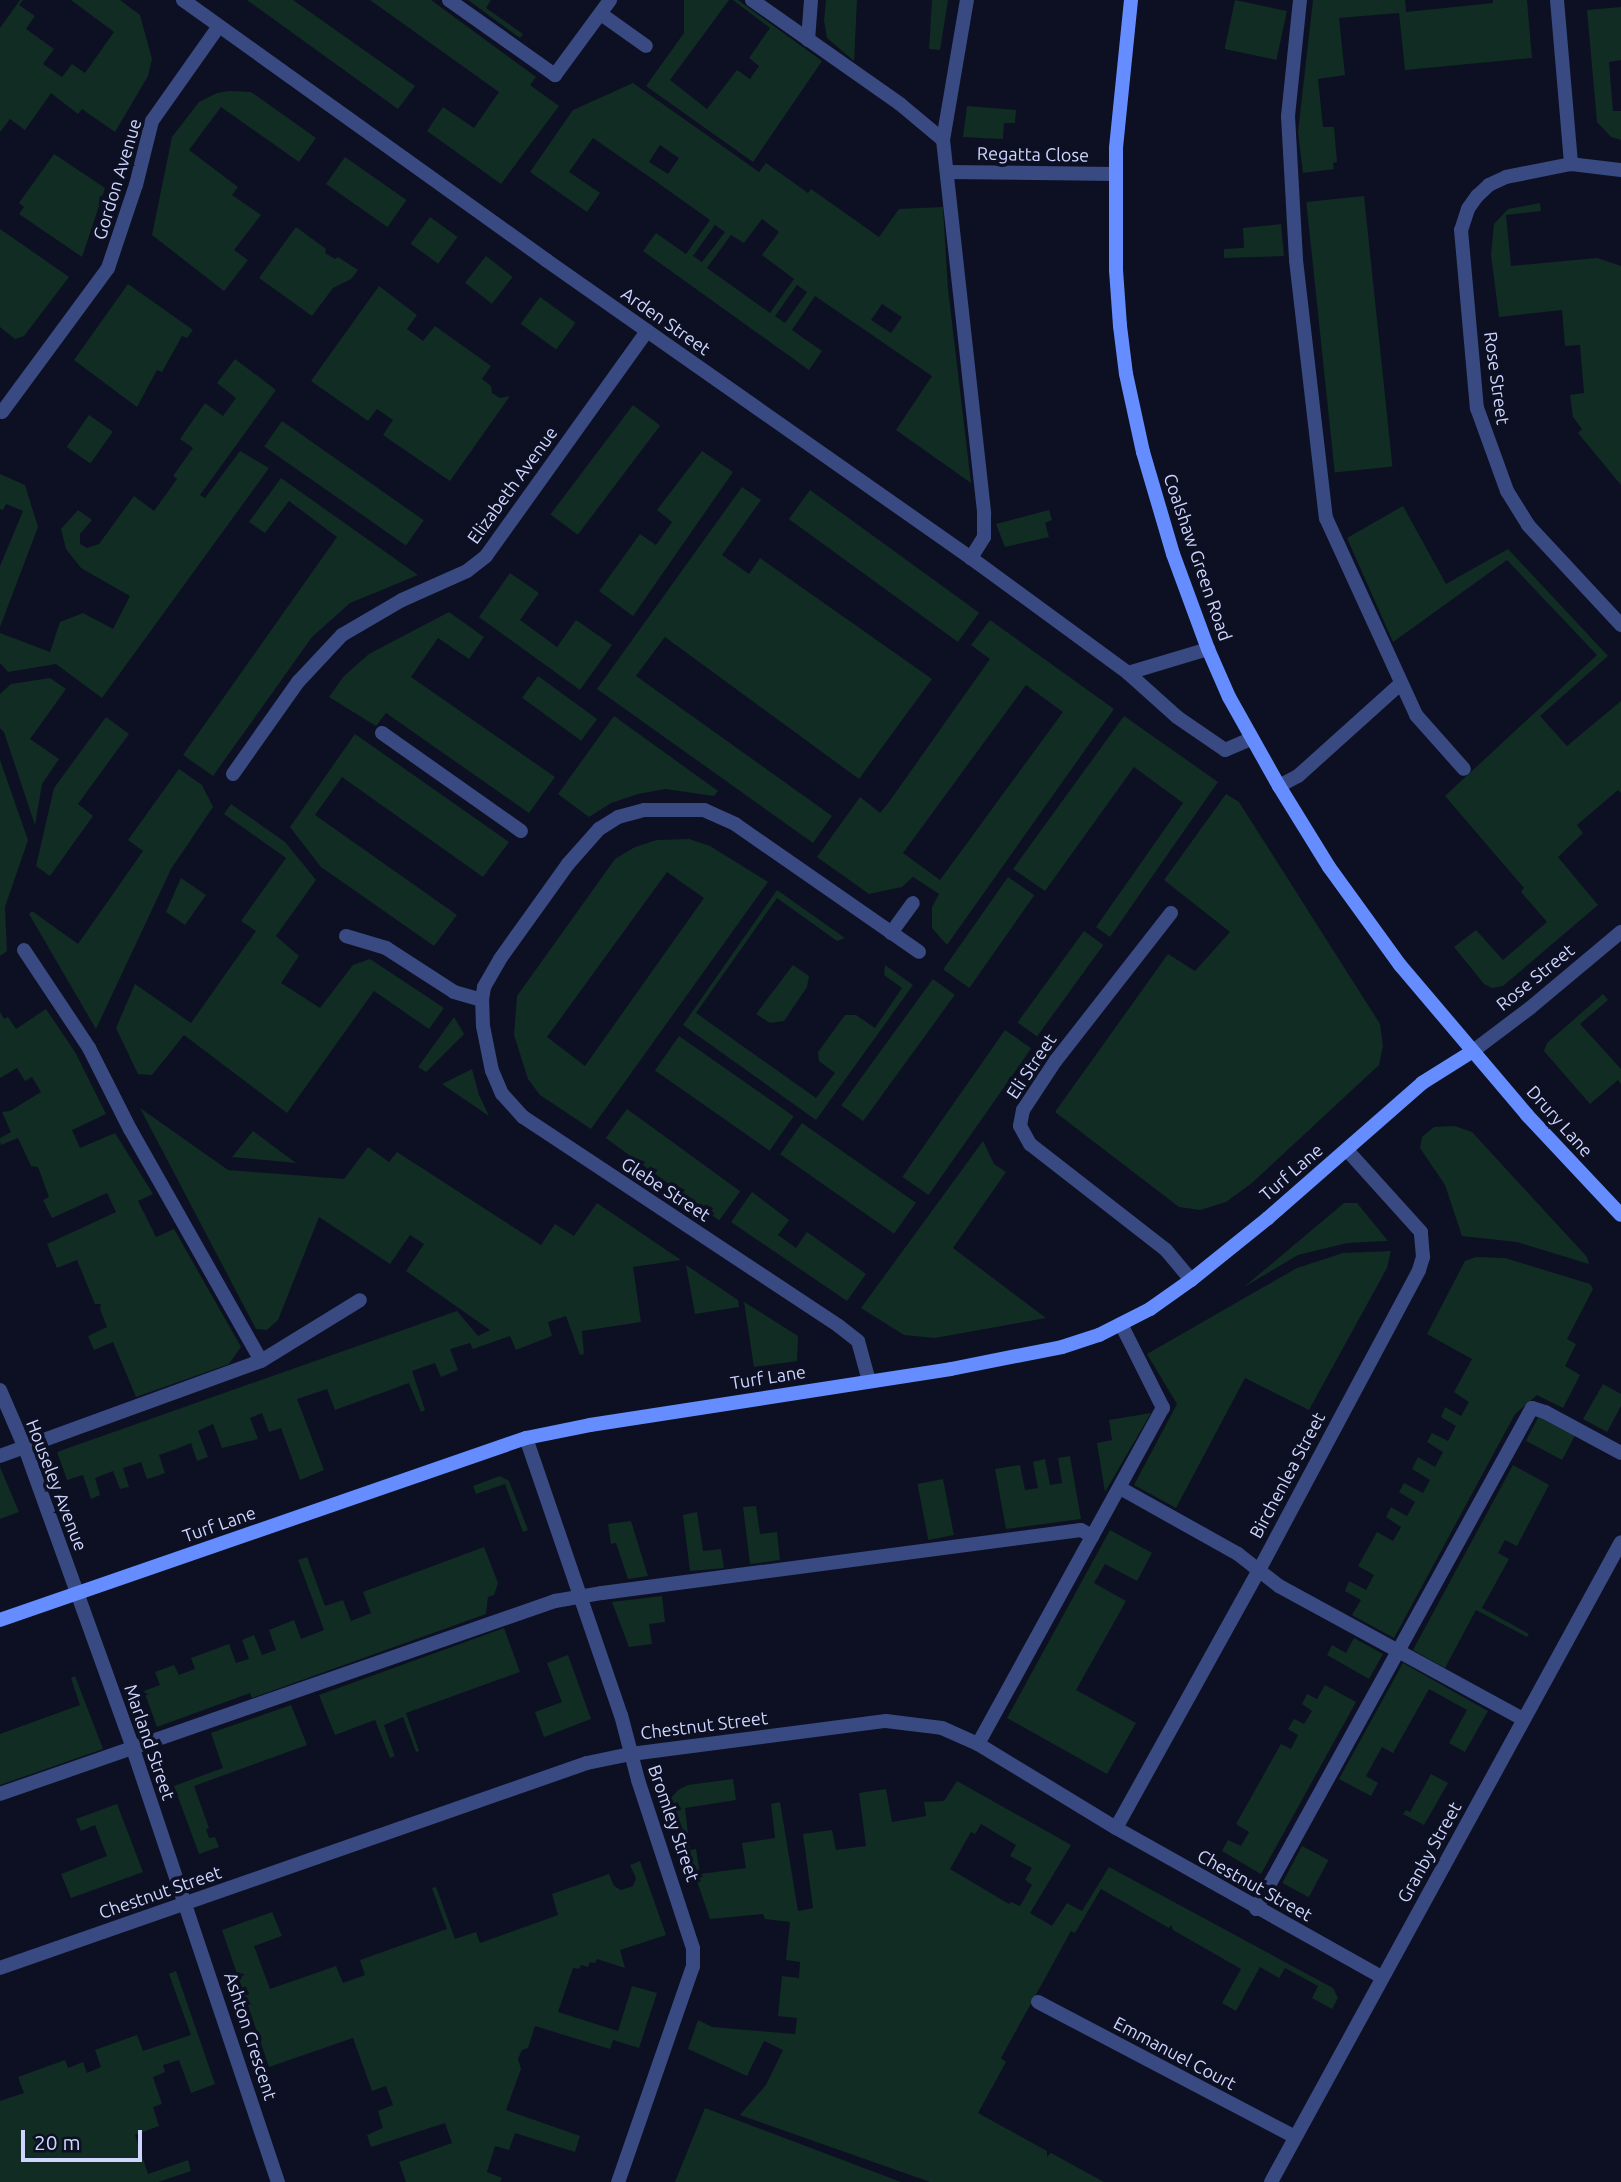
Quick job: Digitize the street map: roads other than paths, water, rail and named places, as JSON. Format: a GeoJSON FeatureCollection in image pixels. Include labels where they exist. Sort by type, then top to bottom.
{"type":"FeatureCollection","features":[{"type":"Feature","properties":{"kind":"street","name":"Arden Street"},"geometry":{"type":"LineString","coordinates":[[183,0],[971,558],[1128,673],[1177,717],[1225,750],[1251,739]]}},
{"type":"Feature","properties":{"kind":"street"},"geometry":{"type":"LineString","coordinates":[[449,0],[555,75],[610,0]]}},
{"type":"Feature","properties":{"kind":"street"},"geometry":{"type":"LineString","coordinates":[[752,0],[900,104],[943,140]]}},
{"type":"Feature","properties":{"kind":"street"},"geometry":{"type":"LineString","coordinates":[[808,40],[811,0]]}},
{"type":"Feature","properties":{"kind":"street"},"geometry":{"type":"LineString","coordinates":[[967,0],[943,140],[984,514],[984,537],[971,558]]}},
{"type":"Feature","properties":{"kind":"street","name":"Coalshaw Green Road"},"geometry":{"type":"LineString","coordinates":[[1131,0],[1116,148],[1116,270],[1128,385],[1143,452],[1173,554],[1208,649],[1251,739],[1279,786],[1329,867],[1400,965],[1472,1051]]}},
{"type":"Feature","properties":{"kind":"street"},"geometry":{"type":"LineString","coordinates":[[1300,0],[1288,116],[1296,260],[1326,518],[1416,715],[1464,769]]}},
{"type":"Feature","properties":{"kind":"street"},"geometry":{"type":"LineString","coordinates":[[1557,0],[1571,164]]}},
{"type":"Feature","properties":{"kind":"street"},"geometry":{"type":"LineString","coordinates":[[601,14],[646,46]]}},
{"type":"Feature","properties":{"kind":"street","name":"Gordon Avenue"},"geometry":{"type":"LineString","coordinates":[[2,412],[107,268],[136,185],[152,121],[219,26]]}},
{"type":"Feature","properties":{"kind":"street","name":"Rose Street"},"geometry":{"type":"LineString","coordinates":[[1621,170],[1571,164],[1506,177],[1489,185],[1468,209],[1461,230],[1477,408],[1507,491],[1528,525],[1621,625]]}},
{"type":"Feature","properties":{"kind":"street","name":"Regatta Close"},"geometry":{"type":"LineString","coordinates":[[948,172],[1116,174]]}},
{"type":"Feature","properties":{"kind":"street","name":"Elizabeth Avenue"},"geometry":{"type":"LineString","coordinates":[[233,774],[298,682],[341,635],[402,600],[467,571],[486,556],[648,331]]}},
{"type":"Feature","properties":{"kind":"street"},"geometry":{"type":"LineString","coordinates":[[1128,673],[1208,649]]}},
{"type":"Feature","properties":{"kind":"street"},"geometry":{"type":"LineString","coordinates":[[1279,786],[1298,776],[1400,684]]}},
{"type":"Feature","properties":{"kind":"street"},"geometry":{"type":"LineString","coordinates":[[382,733],[521,831]]}},
{"type":"Feature","properties":{"kind":"street","name":"Glebe Street"},"geometry":{"type":"LineString","coordinates":[[869,1381],[858,1341],[849,1333],[523,1118],[502,1094],[492,1071],[483,1026],[482,1000],[488,978],[500,959],[568,864],[599,829],[618,817],[644,810],[704,810],[735,824],[919,952]]}},
{"type":"Feature","properties":{"kind":"street"},"geometry":{"type":"LineString","coordinates":[[891,933],[914,903]]}},
{"type":"Feature","properties":{"kind":"street","name":"Eli Street"},"geometry":{"type":"LineString","coordinates":[[1171,913],[1056,1060],[1023,1110],[1020,1126],[1030,1144],[1166,1250],[1191,1280]]}},
{"type":"Feature","properties":{"kind":"street","name":"Rose Street"},"geometry":{"type":"LineString","coordinates":[[1472,1051],[1530,1008],[1621,932]]}},
{"type":"Feature","properties":{"kind":"street"},"geometry":{"type":"LineString","coordinates":[[346,936],[386,948],[454,992],[482,1000]]}},
{"type":"Feature","properties":{"kind":"street"},"geometry":{"type":"LineString","coordinates":[[24,950],[89,1048],[130,1129],[261,1361]]}},
{"type":"Feature","properties":{"kind":"street","name":"Turf Lane"},"geometry":{"type":"LineString","coordinates":[[0,1620],[526,1438],[1062,1347],[1121,1324],[1191,1280],[1437,1070],[1472,1051]]}},
{"type":"Feature","properties":{"kind":"street","name":"Drury Lane"},"geometry":{"type":"LineString","coordinates":[[1472,1051],[1527,1115],[1621,1215]]}},
{"type":"Feature","properties":{"kind":"street","name":"Birchenlea Street"},"geometry":{"type":"LineString","coordinates":[[1116,1828],[1258,1572],[1423,1257],[1421,1232],[1346,1150]]}},
{"type":"Feature","properties":{"kind":"street"},"geometry":{"type":"LineString","coordinates":[[0,1456],[261,1361],[360,1300]]}},
{"type":"Feature","properties":{"kind":"street"},"geometry":{"type":"LineString","coordinates":[[978,1744],[1163,1408],[1121,1324]]}},
{"type":"Feature","properties":{"kind":"street","name":"Houseley Avenue"},"geometry":{"type":"LineString","coordinates":[[0,1390],[25,1448],[76,1594]]}},
{"type":"Feature","properties":{"kind":"street"},"geometry":{"type":"LineString","coordinates":[[1256,1909],[1532,1408],[1545,1412],[1621,1453]]}},
{"type":"Feature","properties":{"kind":"street","name":"Bromley Street"},"geometry":{"type":"LineString","coordinates":[[526,1438],[621,1715],[631,1754],[694,1948],[693,1966],[618,2182]]}},
{"type":"Feature","properties":{"kind":"street"},"geometry":{"type":"LineString","coordinates":[[1120,1488],[1238,1554],[1258,1572],[1523,1719]]}},
{"type":"Feature","properties":{"kind":"street"},"geometry":{"type":"LineString","coordinates":[[0,1794],[555,1601],[1081,1530],[1092,1536]]}},
{"type":"Feature","properties":{"kind":"street","name":"Granby Street"},"geometry":{"type":"LineString","coordinates":[[1271,2182],[1621,1542]]}},
{"type":"Feature","properties":{"kind":"street"},"geometry":{"type":"LineString","coordinates":[[1606,1569],[1621,1577]]}},
{"type":"Feature","properties":{"kind":"street","name":"Marland Street"},"geometry":{"type":"LineString","coordinates":[[76,1594],[186,1903]]}},
{"type":"Feature","properties":{"kind":"street","name":"Chestnut Street"},"geometry":{"type":"LineString","coordinates":[[0,1968],[587,1763],[631,1754],[886,1721],[942,1728],[978,1744],[1256,1909],[1382,1976]]}},
{"type":"Feature","properties":{"kind":"street","name":"Ashton Crescent"},"geometry":{"type":"LineString","coordinates":[[186,1903],[278,2182]]}},
{"type":"Feature","properties":{"kind":"street","name":"Emmanuel Court"},"geometry":{"type":"LineString","coordinates":[[1038,2002],[1294,2137]]}}]}
